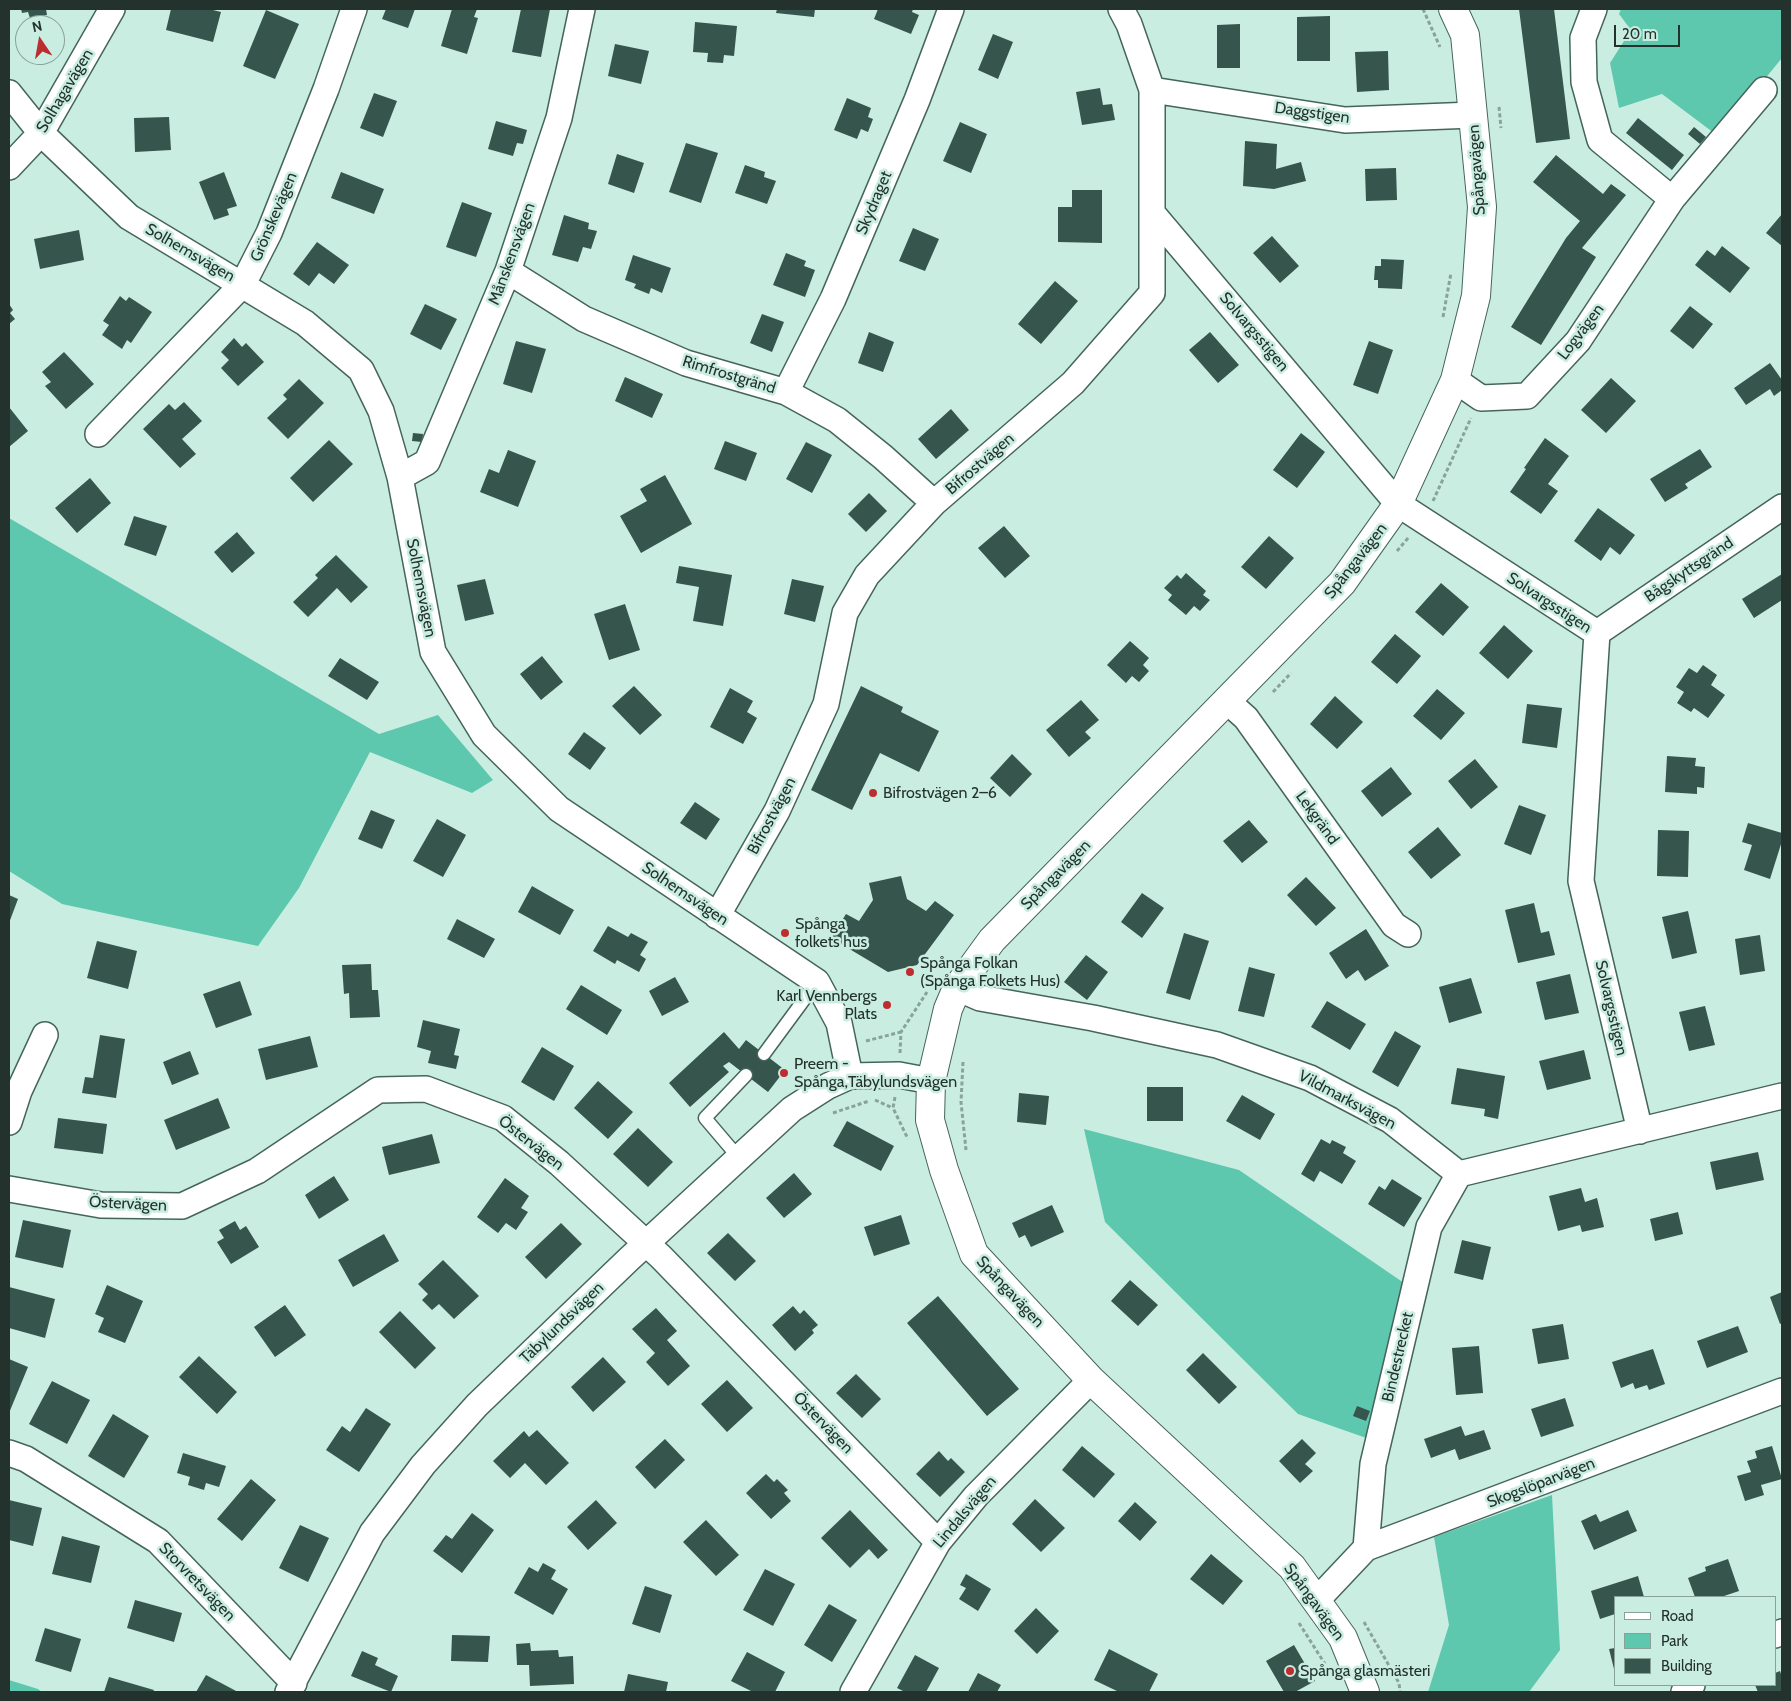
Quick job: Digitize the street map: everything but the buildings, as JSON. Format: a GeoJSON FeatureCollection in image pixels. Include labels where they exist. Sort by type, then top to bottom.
{"type":"FeatureCollection","features":[{"type":"Feature","properties":{"kind":"street","name":"Solhagavägen"},"geometry":{"type":"LineString","coordinates":[[9,167],[41,133],[112,9]]}},
{"type":"Feature","properties":{"kind":"street","name":"Grönskevägen"},"geometry":{"type":"LineString","coordinates":[[98,434],[243,284],[269,233],[326,89],[354,9]]}},
{"type":"Feature","properties":{"kind":"street","name":"Månskensvägen"},"geometry":{"type":"LineString","coordinates":[[400,477],[427,462],[508,271],[559,118],[582,9]]}},
{"type":"Feature","properties":{"kind":"street","name":"Skydraget"},"geometry":{"type":"LineString","coordinates":[[786,392],[836,290],[917,100],[951,9]]}},
{"type":"Feature","properties":{"kind":"street","name":"Bifrostvägen"},"geometry":{"type":"LineString","coordinates":[[717,916],[777,811],[826,704],[845,613],[867,575],[934,504],[1073,384],[1152,293],[1152,90],[1129,24],[1120,9]]}},
{"type":"Feature","properties":{"kind":"street","name":"Spångavägen"},"geometry":{"type":"LineString","coordinates":[[1365,1692],[1343,1638],[1292,1567],[1091,1380],[974,1254],[944,1170],[930,1120],[931,1081],[948,1009],[958,988],[992,940],[1342,583],[1398,504],[1456,380],[1476,296],[1482,207],[1465,35],[1453,9]]}},
{"type":"Feature","properties":{"kind":"street"},"geometry":{"type":"LineString","coordinates":[[1594,10],[1583,38],[1584,82],[1600,140],[1672,199]]}},
{"type":"Feature","properties":{"kind":"street","name":"Daggstigen"},"geometry":{"type":"LineString","coordinates":[[1152,90],[1345,120],[1473,115]]}},
{"type":"Feature","properties":{"kind":"street","name":"Logvägen"},"geometry":{"type":"LineString","coordinates":[[1481,398],[1527,396],[1578,341],[1672,199],[1764,90]]}},
{"type":"Feature","properties":{"kind":"street","name":"Solhemsvägen"},"geometry":{"type":"LineString","coordinates":[[9,93],[41,133],[130,217],[305,323],[361,370],[381,411],[400,477],[433,652],[484,735],[559,809],[817,982],[839,1023],[850,1076]]}},
{"type":"Feature","properties":{"kind":"street","name":"Solvargsstigen"},"geometry":{"type":"LineString","coordinates":[[1153,214],[1398,504],[1596,633],[1581,881],[1640,1131]]}},
{"type":"Feature","properties":{"kind":"street","name":"Rimfrostgränd"},"geometry":{"type":"LineString","coordinates":[[508,271],[584,319],[686,363],[786,392],[837,420],[883,457],[934,504]]}},
{"type":"Feature","properties":{"kind":"street"},"geometry":{"type":"LineString","coordinates":[[1456,380],[1481,398]]}},
{"type":"Feature","properties":{"kind":"street","name":"Bågskyttsgränd"},"geometry":{"type":"LineString","coordinates":[[1596,633],[1782,507]]}},
{"type":"Feature","properties":{"kind":"street","name":"Lekgränd"},"geometry":{"type":"LineString","coordinates":[[1227,701],[1246,718],[1394,925],[1408,934]]}},
{"type":"Feature","properties":{"kind":"street","name":"Vildmarksvägen"},"geometry":{"type":"LineString","coordinates":[[958,988],[980,998],[1093,1018],[1217,1045],[1310,1078],[1390,1120],[1459,1174]]}},
{"type":"Feature","properties":{"kind":"street"},"geometry":{"type":"LineString","coordinates":[[9,1122],[19,1091],[45,1035]]}},
{"type":"Feature","properties":{"kind":"street","name":"Täbylundsvägen"},"geometry":{"type":"LineString","coordinates":[[291,1687],[372,1533],[423,1465],[477,1405],[646,1243],[792,1109],[828,1086],[850,1076],[899,1075],[931,1081]]}},
{"type":"Feature","properties":{"kind":"street","name":"Östervägen"},"geometry":{"type":"LineString","coordinates":[[9,1189],[101,1205],[182,1206],[258,1171],[378,1090],[426,1089],[504,1118],[559,1163],[646,1243],[938,1542]]}},
{"type":"Feature","properties":{"kind":"street"},"geometry":{"type":"LineString","coordinates":[[1459,1174],[1782,1096]]}},
{"type":"Feature","properties":{"kind":"street","name":"Bindestrecket"},"geometry":{"type":"LineString","coordinates":[[1366,1548],[1372,1464],[1429,1227],[1459,1174]]}},
{"type":"Feature","properties":{"kind":"street","name":"Lindalsvägen"},"geometry":{"type":"LineString","coordinates":[[853,1692],[938,1542],[976,1496],[1091,1380]]}},
{"type":"Feature","properties":{"kind":"street","name":"Skogslöparvägen"},"geometry":{"type":"LineString","coordinates":[[1316,1601],[1366,1548],[1782,1391]]}},
{"type":"Feature","properties":{"kind":"street","name":"Storvretsvägen"},"geometry":{"type":"LineString","coordinates":[[9,1453],[26,1459],[158,1541],[291,1687]]}},
{"type":"Feature","properties":{"kind":"lane"},"geometry":{"type":"LineString","coordinates":[[764,1054],[817,982]]}},
{"type":"Feature","properties":{"kind":"lane"},"geometry":{"type":"LineString","coordinates":[[739,1158],[705,1118],[746,1075]]}},
{"type":"Feature","properties":{"kind":"path"},"geometry":{"type":"LineString","coordinates":[[1423,9],[1440,49]]}},
{"type":"Feature","properties":{"kind":"path"},"geometry":{"type":"LineString","coordinates":[[1498,105],[1501,133]]}},
{"type":"Feature","properties":{"kind":"path"},"geometry":{"type":"LineString","coordinates":[[1443,319],[1451,270]]}},
{"type":"Feature","properties":{"kind":"path"},"geometry":{"type":"LineString","coordinates":[[1392,557],[1423,521],[1481,398]]}},
{"type":"Feature","properties":{"kind":"path"},"geometry":{"type":"LineString","coordinates":[[1272,693],[1298,666]]}},
{"type":"Feature","properties":{"kind":"path"},"geometry":{"type":"LineString","coordinates":[[909,1143],[893,1108],[899,1075],[901,1032],[928,990]]}},
{"type":"Feature","properties":{"kind":"path"},"geometry":{"type":"LineString","coordinates":[[963,1054],[961,1102],[967,1154]]}},
{"type":"Feature","properties":{"kind":"path"},"geometry":{"type":"LineString","coordinates":[[828,1114],[874,1099],[893,1108]]}},
{"type":"Feature","properties":{"kind":"path"},"geometry":{"type":"LineString","coordinates":[[1364,1621],[1399,1683],[1400,1692]]}},
{"type":"Feature","properties":{"kind":"path"},"geometry":{"type":"LineString","coordinates":[[1298,1622],[1330,1671]]}},
{"type":"Feature","properties":{"kind":"green space"},"geometry":{"type":"Polygon","coordinates":[[[1621,9],[1782,9],[1782,58],[1718,136],[1662,94],[1619,108],[1610,63],[1631,30],[1619,14],[1621,9]]]}},
{"type":"Feature","properties":{"kind":"green space"},"geometry":{"type":"Polygon","coordinates":[[[9,518],[379,734],[438,715],[493,780],[472,793],[370,752],[299,888],[258,946],[62,904],[9,871],[9,518]]]}},
{"type":"Feature","properties":{"kind":"green space"},"geometry":{"type":"Polygon","coordinates":[[[1084,1129],[1239,1170],[1404,1283],[1372,1440],[1298,1414],[1105,1222],[1084,1129]]]}},
{"type":"Feature","properties":{"kind":"green space"},"geometry":{"type":"Polygon","coordinates":[[[1552,1495],[1560,1650],[1529,1692],[1428,1692],[1449,1625],[1434,1537],[1552,1495]]]}},
{"type":"Feature","properties":{"kind":"green space"},"geometry":{"type":"Polygon","coordinates":[[[9,1680],[38,1689],[42,1692],[9,1692],[9,1680]]]}},
{"type":"Feature","properties":{"kind":"place","name":"Bifrostvägen 2–6"},"geometry":{"type":"Point","coordinates":[873,793]}},
{"type":"Feature","properties":{"kind":"place","name":"Spånga folkets hus"},"geometry":{"type":"Point","coordinates":[785,933]}},
{"type":"Feature","properties":{"kind":"place","name":"Spånga Folkan (Spånga Folkets Hus)"},"geometry":{"type":"Point","coordinates":[910,972]}},
{"type":"Feature","properties":{"kind":"place","name":"Karl Vennbergs Plats"},"geometry":{"type":"Point","coordinates":[887,1005]}},
{"type":"Feature","properties":{"kind":"place","name":"Preem - Spånga,Täbylundsvägen"},"geometry":{"type":"Point","coordinates":[784,1073]}},
{"type":"Feature","properties":{"kind":"place","name":"Spånga glasmästeri"},"geometry":{"type":"Point","coordinates":[1290,1671]}}]}
